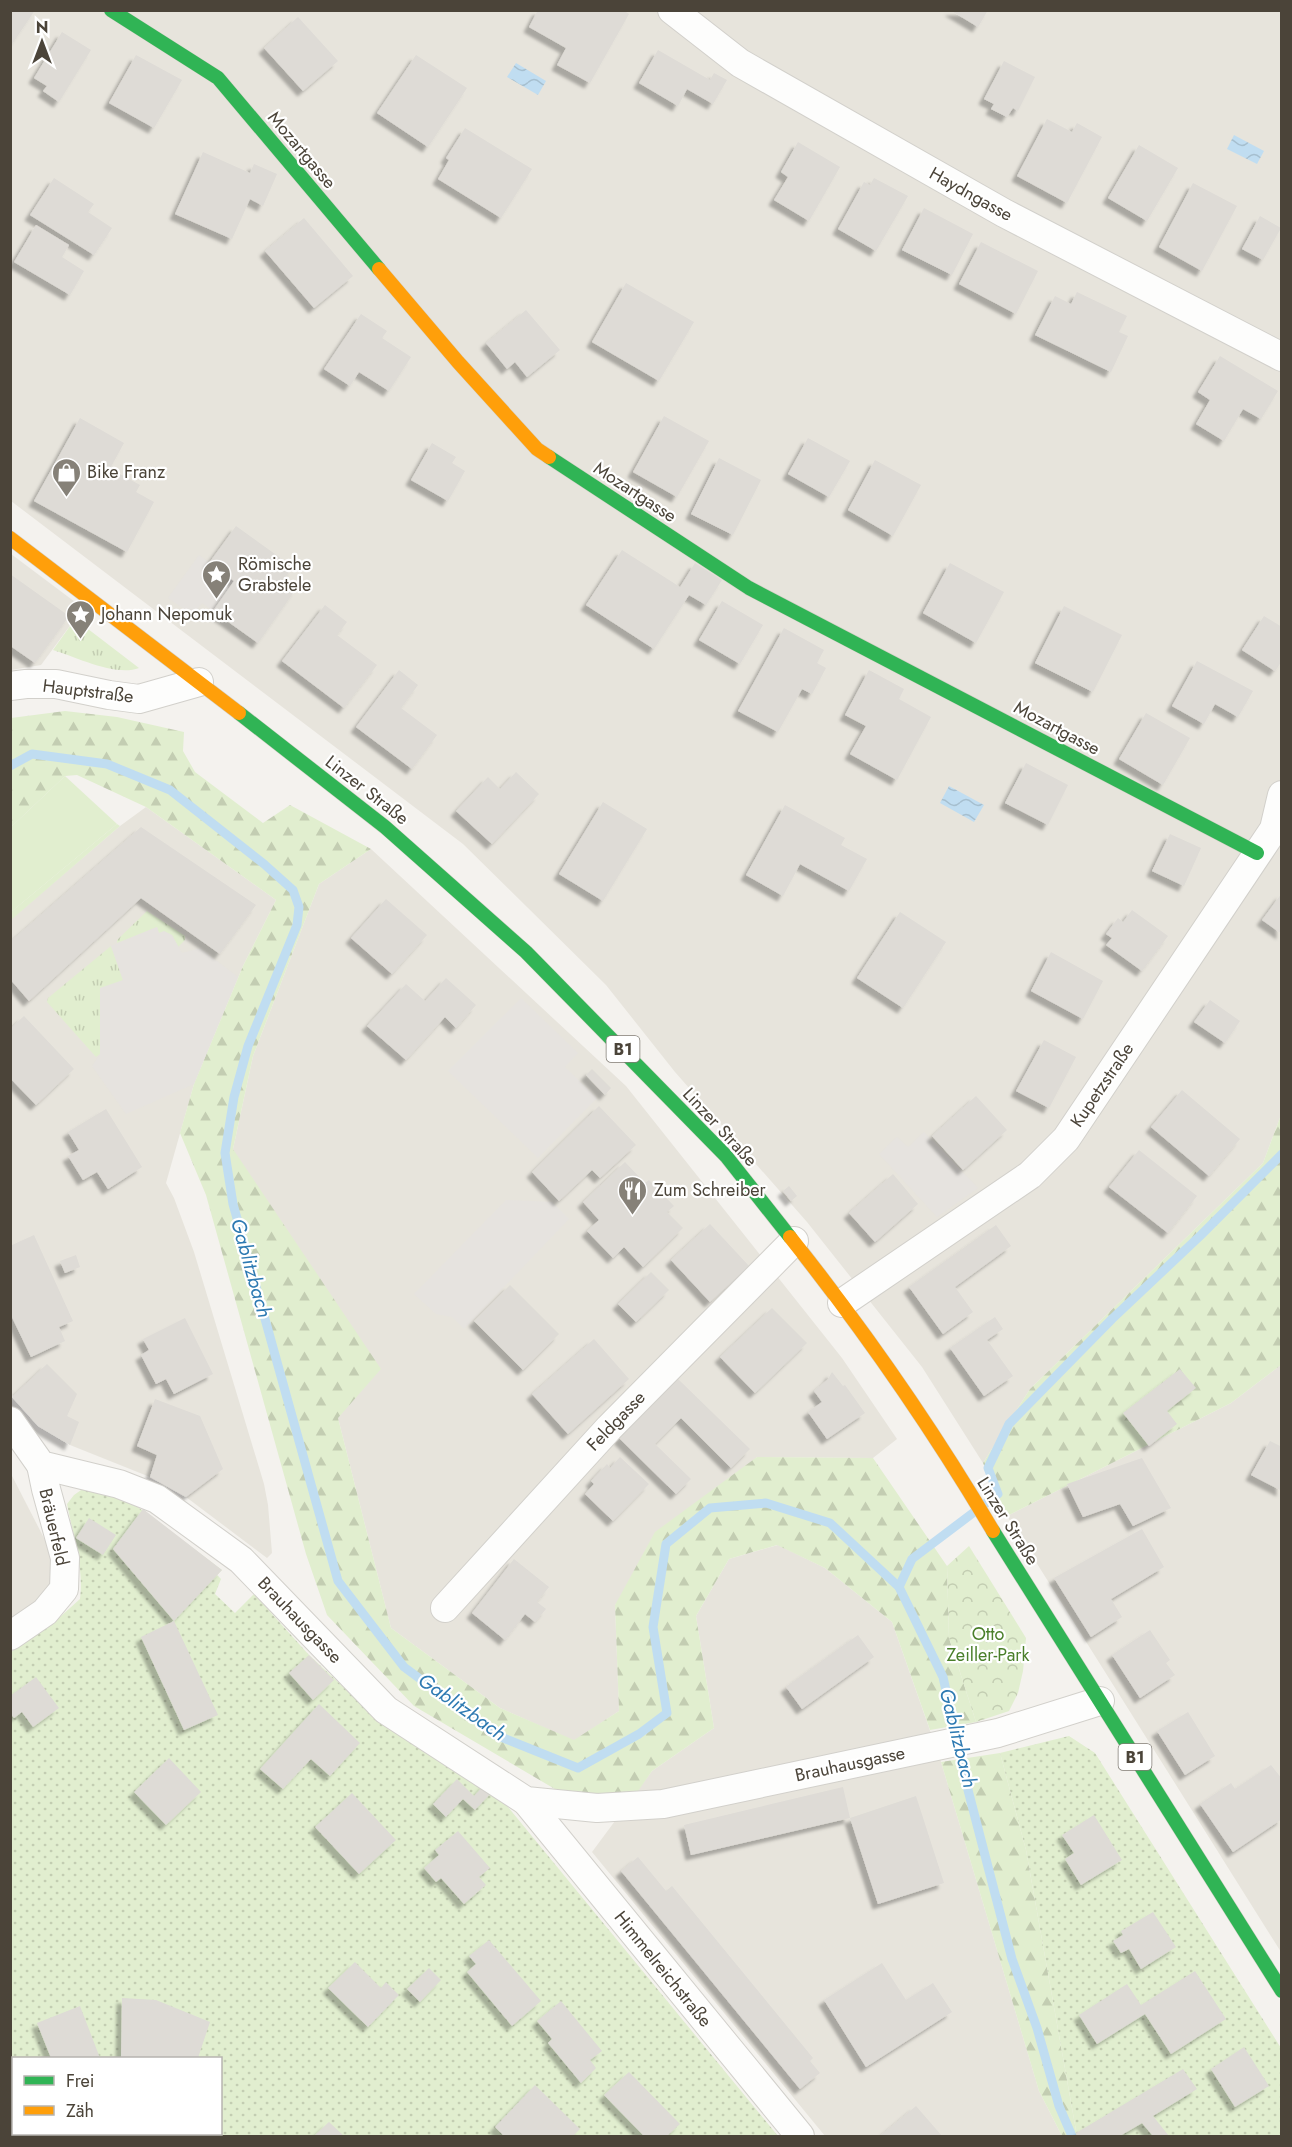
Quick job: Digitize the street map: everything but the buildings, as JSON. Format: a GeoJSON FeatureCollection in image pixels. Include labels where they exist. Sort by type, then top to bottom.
{"type":"FeatureCollection","features":[{"type":"Feature","properties":{"kind":"main road","name":"Mozartgasse"},"geometry":{"type":"LineString","coordinates":[[111,10],[218,78],[458,362],[537,449],[748,588],[1257,853]]}},
{"type":"Feature","properties":{"kind":"main road","name":"Linzer Straße"},"geometry":{"type":"LineString","coordinates":[[10,538],[385,827],[510,937],[726,1156],[842,1303],[949,1457],[1281,1991]]}},
{"type":"Feature","properties":{"kind":"street","name":"Haydngasse"},"geometry":{"type":"LineString","coordinates":[[672,10],[750,69],[1004,213],[1281,357]]}},
{"type":"Feature","properties":{"kind":"street","name":"Hauptstraße"},"geometry":{"type":"LineString","coordinates":[[10,686],[56,684],[109,696],[139,699],[199,682]]}},
{"type":"Feature","properties":{"kind":"street","name":"Kupetzstraße"},"geometry":{"type":"LineString","coordinates":[[842,1303],[1030,1175],[1066,1139],[1257,853],[1278,826],[1281,795]]}},
{"type":"Feature","properties":{"kind":"street","name":"Feldgasse"},"geometry":{"type":"LineString","coordinates":[[445,1608],[609,1428],[794,1241]]}},
{"type":"Feature","properties":{"kind":"street"},"geometry":{"type":"LineString","coordinates":[[10,1422],[42,1465]]}},
{"type":"Feature","properties":{"kind":"street","name":"Bräuerfeld"},"geometry":{"type":"LineString","coordinates":[[10,1636],[45,1612],[64,1589],[65,1558],[45,1489],[42,1465]]}},
{"type":"Feature","properties":{"kind":"street","name":"Brauhausgasse"},"geometry":{"type":"LineString","coordinates":[[42,1465],[119,1484],[158,1499],[241,1560],[386,1710],[526,1801],[597,1808],[663,1804],[998,1733],[1100,1701]]}},
{"type":"Feature","properties":{"kind":"street","name":"Himmelreichstraße"},"geometry":{"type":"LineString","coordinates":[[526,1801],[800,2136]]}},
{"type":"Feature","properties":{"kind":"street"},"geometry":{"type":"LineString","coordinates":[[562,1845],[597,1808]]}},
{"type":"Feature","properties":{"kind":"shaded area"},"geometry":{"type":"Polygon","coordinates":[[[10,11],[1281,11],[1281,1115],[1263,1163],[1030,1389],[983,1463],[922,1367],[807,1222],[675,1072],[606,985],[463,844],[11,501],[10,11]]]}},
{"type":"Feature","properties":{"kind":"shaded area"},"geometry":{"type":"Polygon","coordinates":[[[11,554],[83,608],[41,665],[11,670],[11,554]]]}},
{"type":"Feature","properties":{"kind":"shaded area"},"geometry":{"type":"Polygon","coordinates":[[[199,555],[234,581],[213,611],[202,603],[193,615],[168,598],[199,555]]]}},
{"type":"Feature","properties":{"kind":"shaded area"},"geometry":{"type":"Polygon","coordinates":[[[146,807],[276,900],[243,966],[194,1084],[166,1183],[194,1252],[264,1484],[272,1553],[267,1558],[186,1497],[150,1477],[70,1445],[11,1394],[10,920],[120,826],[146,807]]]}},
{"type":"Feature","properties":{"kind":"shaded area"},"geometry":{"type":"Polygon","coordinates":[[[371,849],[626,1086],[842,1358],[897,1439],[873,1458],[757,1457],[615,1605],[619,1711],[574,1741],[500,1708],[391,1628],[338,1418],[233,1149],[253,1056],[319,884],[371,849]]]}},
{"type":"Feature","properties":{"kind":"shaded area"},"geometry":{"type":"Polygon","coordinates":[[[157,927],[159,933],[164,931],[172,935],[182,953],[200,948],[238,977],[194,1084],[126,1114],[92,1066],[100,1054],[100,988],[123,980],[111,946],[157,927]]]}},
{"type":"Feature","properties":{"kind":"shaded area"},"geometry":{"type":"Polygon","coordinates":[[[521,998],[578,1053],[565,1067],[597,1098],[538,1158],[448,1071],[521,998]]]}},
{"type":"Feature","properties":{"kind":"shaded area"},"geometry":{"type":"Polygon","coordinates":[[[924,1132],[978,1188],[937,1217],[879,1154],[897,1137],[908,1147],[924,1132]]]}},
{"type":"Feature","properties":{"kind":"shaded area"},"geometry":{"type":"Polygon","coordinates":[[[506,1200],[552,1202],[569,1219],[464,1329],[452,1317],[436,1314],[414,1294],[506,1200]]]}},
{"type":"Feature","properties":{"kind":"shaded area"},"geometry":{"type":"Polygon","coordinates":[[[1281,1365],[1281,1952],[1007,1516],[1231,1403],[1281,1365]]]}},
{"type":"Feature","properties":{"kind":"shaded area"},"geometry":{"type":"Polygon","coordinates":[[[10,1472],[46,1542],[52,1565],[51,1581],[43,1596],[11,1619],[10,1472]]]}},
{"type":"Feature","properties":{"kind":"shaded area"},"geometry":{"type":"Polygon","coordinates":[[[778,1545],[825,1568],[892,1622],[941,1762],[1039,2091],[1062,2136],[825,2136],[592,1852],[652,1771],[714,1728],[696,1616],[729,1559],[778,1545]]]}},
{"type":"Feature","properties":{"kind":"green space"},"geometry":{"type":"Polygon","coordinates":[[[75,619],[139,668],[119,670],[108,668],[53,650],[75,619]]]}},
{"type":"Feature","properties":{"kind":"green space"},"geometry":{"type":"Polygon","coordinates":[[[65,711],[117,717],[184,732],[183,751],[195,772],[263,823],[290,805],[371,849],[319,884],[253,1056],[233,1149],[381,1369],[338,1418],[391,1628],[500,1708],[574,1740],[619,1711],[615,1605],[655,1532],[757,1457],[873,1458],[947,1566],[949,1638],[976,1722],[930,1730],[892,1622],[825,1568],[777,1545],[729,1559],[696,1616],[714,1728],[652,1771],[636,1794],[565,1795],[414,1706],[327,1615],[306,1554],[206,1195],[180,1133],[194,1084],[243,966],[276,900],[146,807],[77,775],[65,776],[11,827],[11,718],[65,711]]]}},
{"type":"Feature","properties":{"kind":"green space"},"geometry":{"type":"Polygon","coordinates":[[[65,776],[117,824],[11,912],[11,827],[65,776]]]}},
{"type":"Feature","properties":{"kind":"green space"},"geometry":{"type":"Polygon","coordinates":[[[117,824],[120,826],[11,920],[11,912],[117,824]]]}},
{"type":"Feature","properties":{"kind":"green space"},"geometry":{"type":"Polygon","coordinates":[[[147,911],[185,936],[185,940],[178,947],[172,935],[159,934],[157,927],[117,943],[117,940],[147,911]]]}},
{"type":"Feature","properties":{"kind":"green space"},"geometry":{"type":"Polygon","coordinates":[[[111,946],[123,980],[100,1054],[96,1057],[47,1002],[48,998],[111,946]]]}},
{"type":"Feature","properties":{"kind":"green space"},"geometry":{"type":"Polygon","coordinates":[[[1281,1115],[1281,1365],[1231,1403],[1007,1516],[983,1463],[1030,1389],[1263,1163],[1281,1115]]]}},
{"type":"Feature","properties":{"kind":"green space"},"geometry":{"type":"Polygon","coordinates":[[[84,1488],[127,1499],[222,1570],[217,1575],[221,1579],[215,1594],[235,1613],[254,1594],[309,1655],[351,1694],[494,1790],[778,2136],[197,2136],[192,2135],[222,2135],[222,2057],[12,2057],[12,2135],[50,2135],[11,2136],[11,1652],[51,1625],[80,1599],[79,1563],[67,1504],[84,1488]]]}},
{"type":"Feature","properties":{"kind":"green space","name":"Otto Zeiller-Park"},"geometry":{"type":"Polygon","coordinates":[[[969,1546],[1026,1638],[1018,1693],[1009,1711],[976,1722],[949,1638],[947,1566],[969,1546]]]}},
{"type":"Feature","properties":{"kind":"green space"},"geometry":{"type":"Polygon","coordinates":[[[1069,1736],[1095,1753],[1281,2048],[1281,2136],[1077,2136],[1026,1850],[1000,1753],[1069,1736]]]}},
{"type":"Feature","properties":{"kind":"green space"},"geometry":{"type":"Polygon","coordinates":[[[1000,1753],[1026,1850],[1077,2136],[1062,2136],[1039,2091],[941,1762],[1000,1753]]]}},
{"type":"Feature","properties":{"kind":"water"},"geometry":{"type":"Polygon","coordinates":[[[516,63],[546,81],[538,95],[507,77],[516,63]]]}},
{"type":"Feature","properties":{"kind":"water"},"geometry":{"type":"Polygon","coordinates":[[[1234,135],[1264,151],[1257,164],[1227,149],[1234,135]]]}},
{"type":"Feature","properties":{"kind":"water"},"geometry":{"type":"Polygon","coordinates":[[[949,786],[984,805],[974,822],[940,803],[949,786]]]}},
{"type":"Feature","properties":{"kind":"waterway","name":"Gablitzbach"},"geometry":{"type":"LineString","coordinates":[[10,766],[32,754],[107,764],[170,790],[264,864],[293,890],[299,907],[297,925],[248,1046],[234,1097],[225,1153],[233,1204],[338,1581],[404,1667],[496,1735],[578,1768],[639,1734],[667,1713],[653,1627],[666,1544],[710,1508],[766,1503],[830,1523],[899,1587],[943,1677],[968,1790],[1012,1959],[1037,2028],[1059,2106],[1072,2136]]}},
{"type":"Feature","properties":{"kind":"waterway"},"geometry":{"type":"LineString","coordinates":[[899,1587],[912,1559],[998,1494],[988,1468],[1009,1424],[1112,1319],[1282,1154]]}},
{"type":"Feature","properties":{"kind":"traffic: fast"},"geometry":{"type":"LineString","coordinates":[[111,10],[218,78],[379,269]]}},
{"type":"Feature","properties":{"kind":"traffic: fast"},"geometry":{"type":"LineString","coordinates":[[549,457],[749,588],[1257,853]]}},
{"type":"Feature","properties":{"kind":"traffic: fast"},"geometry":{"type":"LineString","coordinates":[[239,713],[385,827],[526,952],[726,1156],[790,1237]]}},
{"type":"Feature","properties":{"kind":"traffic: fast"},"geometry":{"type":"LineString","coordinates":[[993,1531],[1282,1991]]}},
{"type":"Feature","properties":{"kind":"traffic: slow"},"geometry":{"type":"LineString","coordinates":[[379,269],[458,362],[537,449],[549,457]]}},
{"type":"Feature","properties":{"kind":"traffic: slow"},"geometry":{"type":"LineString","coordinates":[[10,538],[239,713]]}},
{"type":"Feature","properties":{"kind":"traffic: slow"},"geometry":{"type":"LineString","coordinates":[[790,1237],[896,1380],[993,1531]]}},
{"type":"Feature","properties":{"kind":"place","name":"Bike Franz"},"geometry":{"type":"Point","coordinates":[66,498]}},
{"type":"Feature","properties":{"kind":"place","name":"Römische Grabstele"},"geometry":{"type":"Point","coordinates":[217,600]}},
{"type":"Feature","properties":{"kind":"place","name":"Johann Nepomuk"},"geometry":{"type":"Point","coordinates":[80,640]}},
{"type":"Feature","properties":{"kind":"place","name":"Zum Schreiber"},"geometry":{"type":"Point","coordinates":[633,1216]}}]}
